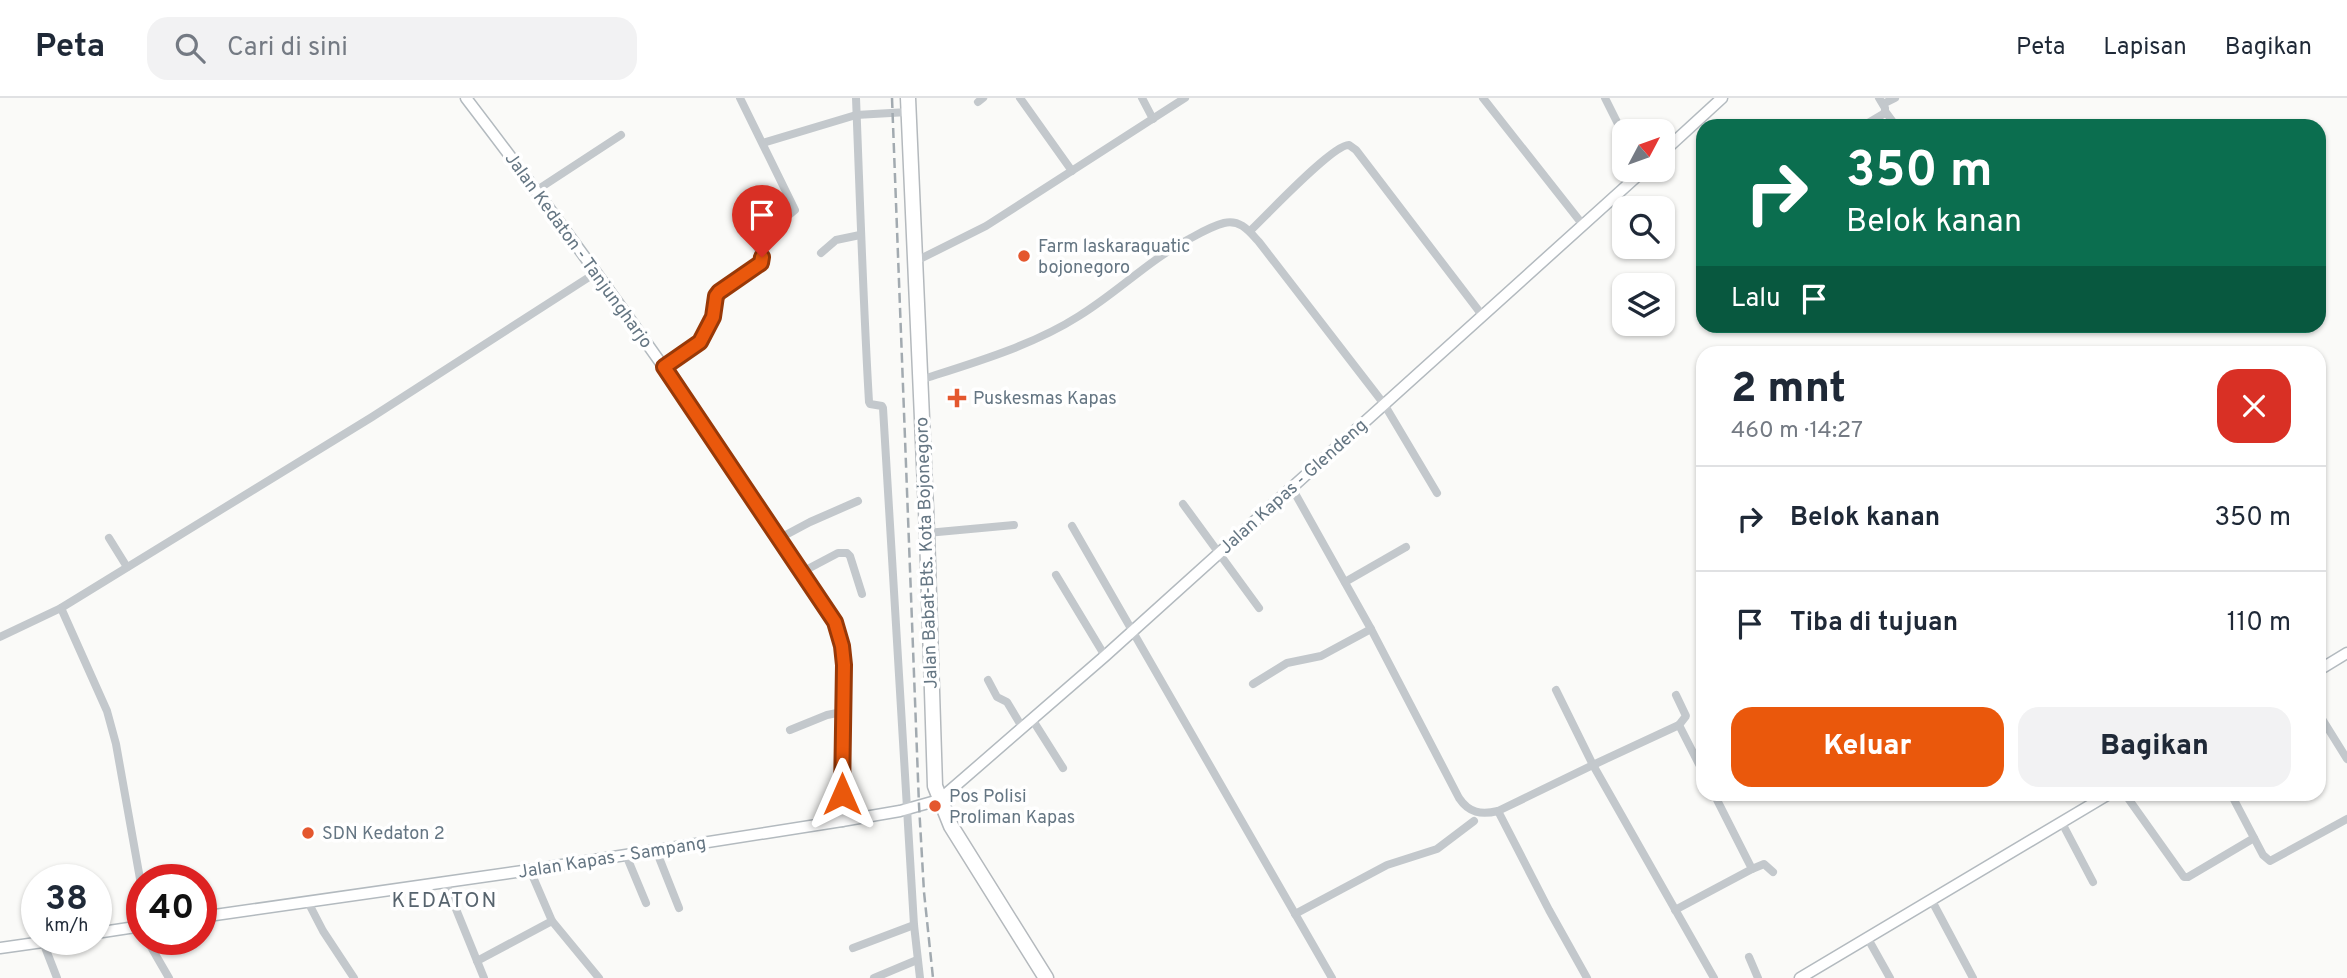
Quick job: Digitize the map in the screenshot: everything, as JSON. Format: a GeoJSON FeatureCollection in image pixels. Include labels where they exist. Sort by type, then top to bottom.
{"type":"FeatureCollection","features":[{"type":"Feature","properties":{"kind":"highway","name":"Jalan Babat-Bts. Kota Bojonegoro"},"geometry":{"type":"LineString","coordinates":[[908,105],[927,533],[933,772],[939,800],[951,826],[1046,978]]}},
{"type":"Feature","properties":{"kind":"street","name":"Jalan Kedaton - Tanjungharjo"},"geometry":{"type":"LineString","coordinates":[[466,98],[537,190],[664,367],[835,622],[844,665],[842,821]]}},
{"type":"Feature","properties":{"kind":"street"},"geometry":{"type":"LineString","coordinates":[[664,367],[700,342],[713,317],[719,292],[762,261],[763,258],[750,235],[752,231],[795,211],[740,98]]}},
{"type":"Feature","properties":{"kind":"street"},"geometry":{"type":"LineString","coordinates":[[856,98],[869,401],[870,404],[882,405],[883,408],[914,925],[920,978]]}},
{"type":"Feature","properties":{"kind":"street"},"geometry":{"type":"LineString","coordinates":[[1020,98],[1072,171]]}},
{"type":"Feature","properties":{"kind":"street"},"geometry":{"type":"LineString","coordinates":[[1142,98],[1153,119]]}},
{"type":"Feature","properties":{"kind":"street"},"geometry":{"type":"LineString","coordinates":[[916,261],[977,232],[1185,98]]}},
{"type":"Feature","properties":{"kind":"street"},"geometry":{"type":"LineString","coordinates":[[1483,98],[1583,225]]}},
{"type":"Feature","properties":{"kind":"street"},"geometry":{"type":"LineString","coordinates":[[1605,98],[1616,119]]}},
{"type":"Feature","properties":{"kind":"street"},"geometry":{"type":"LineString","coordinates":[[1705,119],[1722,98]]}},
{"type":"Feature","properties":{"kind":"street"},"geometry":{"type":"LineString","coordinates":[[1892,119],[1882,104],[1895,98]]}},
{"type":"Feature","properties":{"kind":"street"},"geometry":{"type":"LineString","coordinates":[[763,143],[856,115],[908,105]]}},
{"type":"Feature","properties":{"kind":"street"},"geometry":{"type":"LineString","coordinates":[[1675,143],[1696,128]]}},
{"type":"Feature","properties":{"kind":"street"},"geometry":{"type":"LineString","coordinates":[[537,190],[621,135]]}},
{"type":"Feature","properties":{"kind":"street"},"geometry":{"type":"LineString","coordinates":[[1250,231],[1321,163],[1343,145],[1349,145],[1356,150],[1482,315]]}},
{"type":"Feature","properties":{"kind":"street","name":"Jalan Kapas - Glendeng"},"geometry":{"type":"LineString","coordinates":[[939,800],[1105,656],[1631,182]]}},
{"type":"Feature","properties":{"kind":"street"},"geometry":{"type":"LineString","coordinates":[[920,380],[973,363],[1066,324],[1142,268],[1206,230],[1233,222],[1250,231],[1384,404],[1437,493]]}},
{"type":"Feature","properties":{"kind":"street"},"geometry":{"type":"LineString","coordinates":[[821,253],[836,240],[860,235]]}},
{"type":"Feature","properties":{"kind":"street"},"geometry":{"type":"LineString","coordinates":[[0,637],[61,608],[372,418],[597,272]]}},
{"type":"Feature","properties":{"kind":"street"},"geometry":{"type":"LineString","coordinates":[[1292,488],[1371,629],[1468,816],[1474,821]]}},
{"type":"Feature","properties":{"kind":"street"},"geometry":{"type":"LineString","coordinates":[[780,538],[858,501]]}},
{"type":"Feature","properties":{"kind":"street"},"geometry":{"type":"LineString","coordinates":[[1183,504],[1259,608]]}},
{"type":"Feature","properties":{"kind":"street"},"geometry":{"type":"LineString","coordinates":[[927,533],[1014,525]]}},
{"type":"Feature","properties":{"kind":"street"},"geometry":{"type":"LineString","coordinates":[[1072,526],[1332,978]]}},
{"type":"Feature","properties":{"kind":"street"},"geometry":{"type":"LineString","coordinates":[[109,538],[127,567]]}},
{"type":"Feature","properties":{"kind":"street"},"geometry":{"type":"LineString","coordinates":[[1345,582],[1406,547]]}},
{"type":"Feature","properties":{"kind":"street"},"geometry":{"type":"LineString","coordinates":[[802,572],[838,554],[847,553],[862,594]]}},
{"type":"Feature","properties":{"kind":"street"},"geometry":{"type":"LineString","coordinates":[[1056,575],[1105,656]]}},
{"type":"Feature","properties":{"kind":"street"},"geometry":{"type":"LineString","coordinates":[[61,608],[107,711],[116,744],[137,864]]}},
{"type":"Feature","properties":{"kind":"street"},"geometry":{"type":"LineString","coordinates":[[1253,684],[1287,663],[1321,656],[1371,629]]}},
{"type":"Feature","properties":{"kind":"street"},"geometry":{"type":"LineString","coordinates":[[2326,666],[2347,653]]}},
{"type":"Feature","properties":{"kind":"street"},"geometry":{"type":"LineString","coordinates":[[988,680],[998,697],[1007,702],[1022,727]]}},
{"type":"Feature","properties":{"kind":"street"},"geometry":{"type":"LineString","coordinates":[[1556,690],[1593,765],[1714,978]]}},
{"type":"Feature","properties":{"kind":"street"},"geometry":{"type":"LineString","coordinates":[[1295,914],[1387,865],[1437,849],[1474,821],[1679,725],[1686,716],[1676,695]]}},
{"type":"Feature","properties":{"kind":"street"},"geometry":{"type":"LineString","coordinates":[[790,730],[842,712]]}},
{"type":"Feature","properties":{"kind":"street"},"geometry":{"type":"LineString","coordinates":[[1032,719],[1063,768]]}},
{"type":"Feature","properties":{"kind":"street"},"geometry":{"type":"LineString","coordinates":[[1679,725],[1696,758]]}},
{"type":"Feature","properties":{"kind":"street"},"geometry":{"type":"LineString","coordinates":[[2326,726],[2347,760]]}},
{"type":"Feature","properties":{"kind":"street","name":"Jalan Kapas - Sampang"},"geometry":{"type":"LineString","coordinates":[[217,915],[530,870],[842,821],[939,800]]}},
{"type":"Feature","properties":{"kind":"street"},"geometry":{"type":"LineString","coordinates":[[1718,801],[1752,869]]}},
{"type":"Feature","properties":{"kind":"street"},"geometry":{"type":"LineString","coordinates":[[1800,978],[2098,801]]}},
{"type":"Feature","properties":{"kind":"street"},"geometry":{"type":"LineString","coordinates":[[2130,801],[2184,877],[2254,838]]}},
{"type":"Feature","properties":{"kind":"street"},"geometry":{"type":"LineString","coordinates":[[2235,801],[2265,857],[2272,861],[2347,819]]}},
{"type":"Feature","properties":{"kind":"street"},"geometry":{"type":"LineString","coordinates":[[1465,807],[1479,813],[1494,812]]}},
{"type":"Feature","properties":{"kind":"street"},"geometry":{"type":"LineString","coordinates":[[1494,812],[1587,978]]}},
{"type":"Feature","properties":{"kind":"street"},"geometry":{"type":"LineString","coordinates":[[2062,823],[2093,882]]}},
{"type":"Feature","properties":{"kind":"street"},"geometry":{"type":"LineString","coordinates":[[656,850],[679,908]]}},
{"type":"Feature","properties":{"kind":"street"},"geometry":{"type":"LineString","coordinates":[[626,855],[646,904]]}},
{"type":"Feature","properties":{"kind":"street"},"geometry":{"type":"LineString","coordinates":[[1675,910],[1764,864],[1773,872]]}},
{"type":"Feature","properties":{"kind":"street"},"geometry":{"type":"LineString","coordinates":[[530,870],[552,921],[599,978]]}},
{"type":"Feature","properties":{"kind":"street"},"geometry":{"type":"LineString","coordinates":[[445,882],[484,978]]}},
{"type":"Feature","properties":{"kind":"street"},"geometry":{"type":"LineString","coordinates":[[1931,901],[1973,978]]}},
{"type":"Feature","properties":{"kind":"street"},"geometry":{"type":"LineString","coordinates":[[308,902],[323,931],[354,978]]}},
{"type":"Feature","properties":{"kind":"street"},"geometry":{"type":"LineString","coordinates":[[477,961],[552,921]]}},
{"type":"Feature","properties":{"kind":"street"},"geometry":{"type":"LineString","coordinates":[[853,948],[914,925]]}},
{"type":"Feature","properties":{"kind":"street"},"geometry":{"type":"LineString","coordinates":[[1867,937],[1890,978]]}},
{"type":"Feature","properties":{"kind":"street"},"geometry":{"type":"LineString","coordinates":[[0,948],[21,945]]}},
{"type":"Feature","properties":{"kind":"street"},"geometry":{"type":"LineString","coordinates":[[48,955],[57,978]]}},
{"type":"Feature","properties":{"kind":"street"},"geometry":{"type":"LineString","coordinates":[[156,955],[169,978]]}},
{"type":"Feature","properties":{"kind":"street"},"geometry":{"type":"LineString","coordinates":[[1749,957],[1758,978]]}},
{"type":"Feature","properties":{"kind":"street"},"geometry":{"type":"LineString","coordinates":[[874,978],[917,960]]}},
{"type":"Feature","properties":{"kind":"railway"},"geometry":{"type":"LineString","coordinates":[[892,98],[919,805],[933,978]]}},
{"type":"Feature","properties":{"kind":"place","name":"Farm laskaraquatic bojonegoro"},"geometry":{"type":"Point","coordinates":[1024,256]}},
{"type":"Feature","properties":{"kind":"place","name":"Puskesmas Kapas"},"geometry":{"type":"Point","coordinates":[957,398]}},
{"type":"Feature","properties":{"kind":"place","name":"Pos Polisi Proliman Kapas"},"geometry":{"type":"Point","coordinates":[935,806]}},
{"type":"Feature","properties":{"kind":"place","name":"SDN Kedaton 2"},"geometry":{"type":"Point","coordinates":[308,833]}},
{"type":"Feature","properties":{"kind":"district","name":"KEDATON"},"geometry":{"type":"Point","coordinates":[445,900]}},
{"type":"Feature","properties":{"kind":"route"},"geometry":{"type":"LineString","coordinates":[[762,257],[761,263],[723,288],[716,296],[713,317],[700,342],[664,367],[835,622],[844,665],[842,794]]}}]}
